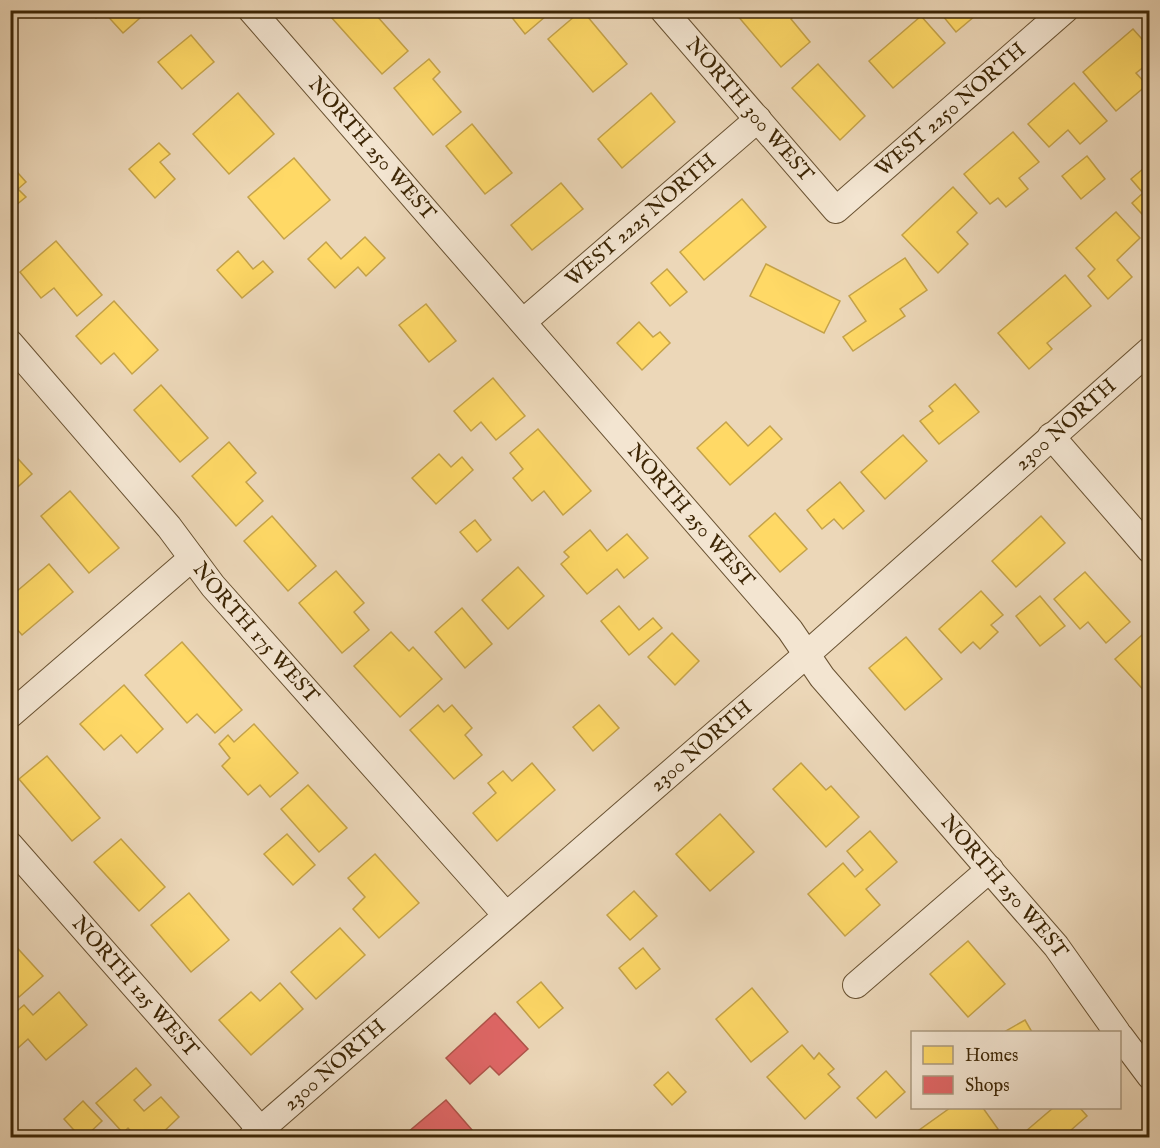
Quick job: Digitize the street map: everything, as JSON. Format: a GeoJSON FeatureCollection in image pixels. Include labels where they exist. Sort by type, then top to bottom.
{"type":"FeatureCollection","features":[{"type":"Feature","properties":{"kind":"street","name":"NORTH 250 WEST"},"geometry":{"type":"LineString","coordinates":[[251,10],[784,624],[822,677],[1056,946],[1116,1031]]}},
{"type":"Feature","properties":{"kind":"street","name":"NORTH 300 WEST"},"geometry":{"type":"LineString","coordinates":[[663,10],[836,210]]}},
{"type":"Feature","properties":{"kind":"street","name":"WEST 2250 NORTH"},"geometry":{"type":"LineString","coordinates":[[836,210],[1065,10]]}},
{"type":"Feature","properties":{"kind":"street","name":"WEST 2225 NORTH"},"geometry":{"type":"LineString","coordinates":[[523,322],[758,118]]}},
{"type":"Feature","properties":{"kind":"street","name":"NORTH 175 WEST"},"geometry":{"type":"LineString","coordinates":[[10,343],[169,527],[213,586],[507,915]]}},
{"type":"Feature","properties":{"kind":"street","name":"2300 NORTH"},"geometry":{"type":"LineString","coordinates":[[255,1133],[806,655],[1149,350]]}},
{"type":"Feature","properties":{"kind":"street"},"geometry":{"type":"LineString","coordinates":[[1051,436],[1149,550]]}},
{"type":"Feature","properties":{"kind":"street"},"geometry":{"type":"LineString","coordinates":[[10,715],[192,558]]}},
{"type":"Feature","properties":{"kind":"street","name":"NORTH 125 WEST"},"geometry":{"type":"LineString","coordinates":[[10,845],[255,1133]]}},
{"type":"Feature","properties":{"kind":"street"},"geometry":{"type":"LineString","coordinates":[[856,985],[990,869]]}},
{"type":"Feature","properties":{"kind":"street","name":"NORTH 250 WEST"},"geometry":{"type":"LineString","coordinates":[[1121,1038],[1149,1076]]}},
{"type":"Feature","properties":{"kind":"building: Homes"},"geometry":{"type":"Polygon","coordinates":[[[89,10],[149,10],[123,33],[103,11],[96,18],[89,10]]]}},
{"type":"Feature","properties":{"kind":"building: Homes"},"geometry":{"type":"Polygon","coordinates":[[[339,10],[381,10],[376,15],[408,51],[382,74],[331,17],[339,10]]]}},
{"type":"Feature","properties":{"kind":"building: Homes"},"geometry":{"type":"Polygon","coordinates":[[[506,10],[553,10],[525,34],[506,10]]]}},
{"type":"Feature","properties":{"kind":"building: Homes"},"geometry":{"type":"Polygon","coordinates":[[[582,10],[627,64],[593,92],[548,39],[582,10]]]}},
{"type":"Feature","properties":{"kind":"building: Homes"},"geometry":{"type":"Polygon","coordinates":[[[742,10],[800,10],[791,19],[810,42],[781,67],[737,15],[742,10]]]}},
{"type":"Feature","properties":{"kind":"building: Homes"},"geometry":{"type":"Polygon","coordinates":[[[938,10],[982,10],[956,32],[938,10]]]}},
{"type":"Feature","properties":{"kind":"building: Homes"},"geometry":{"type":"Polygon","coordinates":[[[921,16],[945,43],[893,88],[869,61],[921,16]]]}},
{"type":"Feature","properties":{"kind":"building: Homes"},"geometry":{"type":"Polygon","coordinates":[[[1133,29],[1150,48],[1150,62],[1136,73],[1147,85],[1116,111],[1083,72],[1133,29]]]}},
{"type":"Feature","properties":{"kind":"building: Homes"},"geometry":{"type":"Polygon","coordinates":[[[191,35],[214,62],[182,89],[158,62],[191,35]]]}},
{"type":"Feature","properties":{"kind":"building: Homes"},"geometry":{"type":"Polygon","coordinates":[[[429,59],[440,72],[433,79],[461,112],[433,135],[394,88],[429,59]]]}},
{"type":"Feature","properties":{"kind":"building: Homes"},"geometry":{"type":"Polygon","coordinates":[[[818,64],[865,116],[840,140],[792,88],[818,64]]]}},
{"type":"Feature","properties":{"kind":"building: Homes"},"geometry":{"type":"Polygon","coordinates":[[[1074,83],[1107,121],[1080,144],[1068,130],[1049,147],[1028,124],[1074,83]]]}},
{"type":"Feature","properties":{"kind":"building: Homes"},"geometry":{"type":"Polygon","coordinates":[[[238,93],[274,134],[229,174],[193,134],[238,93]]]}},
{"type":"Feature","properties":{"kind":"building: Homes"},"geometry":{"type":"Polygon","coordinates":[[[651,93],[675,122],[622,168],[598,139],[651,93]]]}},
{"type":"Feature","properties":{"kind":"building: Homes"},"geometry":{"type":"Polygon","coordinates":[[[472,124],[512,173],[485,194],[446,146],[472,124]]]}},
{"type":"Feature","properties":{"kind":"building: Homes"},"geometry":{"type":"Polygon","coordinates":[[[1013,132],[1039,162],[1019,178],[1028,189],[1006,207],[998,198],[990,204],[964,174],[1013,132]]]}},
{"type":"Feature","properties":{"kind":"building: Homes"},"geometry":{"type":"Polygon","coordinates":[[[159,143],[170,154],[160,162],[175,179],[155,198],[129,169],[159,143]]]}},
{"type":"Feature","properties":{"kind":"building: Homes"},"geometry":{"type":"Polygon","coordinates":[[[1087,156],[1105,179],[1081,199],[1062,176],[1087,156]]]}},
{"type":"Feature","properties":{"kind":"building: Homes"},"geometry":{"type":"Polygon","coordinates":[[[294,158],[330,200],[284,239],[248,197],[294,158]]]}},
{"type":"Feature","properties":{"kind":"building: Homes"},"geometry":{"type":"Polygon","coordinates":[[[1150,163],[1150,223],[1132,203],[1143,193],[1131,179],[1150,163]]]}},
{"type":"Feature","properties":{"kind":"building: Homes"},"geometry":{"type":"Polygon","coordinates":[[[10,164],[26,182],[18,189],[26,197],[10,210],[10,164]]]}},
{"type":"Feature","properties":{"kind":"building: Homes"},"geometry":{"type":"Polygon","coordinates":[[[561,183],[583,209],[532,250],[511,225],[561,183]]]}},
{"type":"Feature","properties":{"kind":"building: Homes"},"geometry":{"type":"Polygon","coordinates":[[[953,187],[977,213],[957,232],[968,244],[938,273],[902,235],[953,187]]]}},
{"type":"Feature","properties":{"kind":"building: Homes"},"geometry":{"type":"Polygon","coordinates":[[[742,199],[766,227],[704,280],[680,252],[742,199]]]}},
{"type":"Feature","properties":{"kind":"building: Homes"},"geometry":{"type":"Polygon","coordinates":[[[1116,212],[1140,238],[1117,260],[1132,277],[1108,299],[1088,276],[1095,269],[1076,248],[1116,212]]]}},
{"type":"Feature","properties":{"kind":"building: Homes"},"geometry":{"type":"Polygon","coordinates":[[[365,237],[385,258],[366,276],[358,267],[335,288],[308,259],[326,242],[341,259],[365,237]]]}},
{"type":"Feature","properties":{"kind":"building: Homes"},"geometry":{"type":"Polygon","coordinates":[[[56,241],[102,295],[77,316],[54,288],[41,298],[20,272],[56,241]]]}},
{"type":"Feature","properties":{"kind":"building: Homes"},"geometry":{"type":"Polygon","coordinates":[[[238,251],[253,269],[263,261],[273,272],[242,298],[217,270],[238,251]]]}},
{"type":"Feature","properties":{"kind":"building: Homes"},"geometry":{"type":"Polygon","coordinates":[[[905,258],[927,290],[900,309],[905,316],[853,351],[843,337],[866,321],[849,296],[905,258]]]}},
{"type":"Feature","properties":{"kind":"building: Homes"},"geometry":{"type":"Polygon","coordinates":[[[766,264],[840,301],[824,333],[750,296],[766,264]]]}},
{"type":"Feature","properties":{"kind":"building: Homes"},"geometry":{"type":"Polygon","coordinates":[[[667,269],[687,292],[670,306],[651,283],[667,269]]]}},
{"type":"Feature","properties":{"kind":"building: Homes"},"geometry":{"type":"Polygon","coordinates":[[[1065,275],[1091,306],[1047,343],[1052,349],[1029,369],[998,333],[1065,275]]]}},
{"type":"Feature","properties":{"kind":"building: Homes"},"geometry":{"type":"Polygon","coordinates":[[[114,301],[158,350],[132,374],[114,353],[101,364],[76,336],[114,301]]]}},
{"type":"Feature","properties":{"kind":"building: Homes"},"geometry":{"type":"Polygon","coordinates":[[[426,304],[456,341],[429,362],[399,325],[426,304]]]}},
{"type":"Feature","properties":{"kind":"building: Homes"},"geometry":{"type":"Polygon","coordinates":[[[639,322],[653,337],[660,332],[670,343],[642,370],[617,343],[639,322]]]}},
{"type":"Feature","properties":{"kind":"building: Homes"},"geometry":{"type":"Polygon","coordinates":[[[493,378],[525,416],[496,440],[481,422],[471,431],[454,411],[493,378]]]}},
{"type":"Feature","properties":{"kind":"building: Homes"},"geometry":{"type":"Polygon","coordinates":[[[955,384],[979,412],[939,444],[920,421],[933,411],[929,406],[955,384]]]}},
{"type":"Feature","properties":{"kind":"building: Homes"},"geometry":{"type":"Polygon","coordinates":[[[161,385],[208,438],[180,462],[134,410],[161,385]]]}},
{"type":"Feature","properties":{"kind":"building: Homes"},"geometry":{"type":"Polygon","coordinates":[[[726,422],[748,446],[770,426],[782,439],[730,485],[697,448],[726,422]]]}},
{"type":"Feature","properties":{"kind":"building: Homes"},"geometry":{"type":"Polygon","coordinates":[[[538,429],[591,491],[563,515],[544,491],[532,501],[513,478],[523,469],[510,453],[538,429]]]}},
{"type":"Feature","properties":{"kind":"building: Homes"},"geometry":{"type":"Polygon","coordinates":[[[903,435],[927,461],[885,499],[861,472],[903,435]]]}},
{"type":"Feature","properties":{"kind":"building: Homes"},"geometry":{"type":"Polygon","coordinates":[[[229,442],[256,473],[246,482],[263,501],[236,526],[192,476],[229,442]]]}},
{"type":"Feature","properties":{"kind":"building: Homes"},"geometry":{"type":"Polygon","coordinates":[[[10,450],[32,474],[10,494],[10,450]]]}},
{"type":"Feature","properties":{"kind":"building: Homes"},"geometry":{"type":"Polygon","coordinates":[[[439,454],[451,467],[462,457],[473,470],[436,504],[412,478],[439,454]]]}},
{"type":"Feature","properties":{"kind":"building: Homes"},"geometry":{"type":"Polygon","coordinates":[[[840,482],[864,511],[843,529],[834,519],[822,529],[807,510],[840,482]]]}},
{"type":"Feature","properties":{"kind":"building: Homes"},"geometry":{"type":"Polygon","coordinates":[[[70,491],[119,548],[89,573],[41,516],[70,491]]]}},
{"type":"Feature","properties":{"kind":"building: Homes"},"geometry":{"type":"Polygon","coordinates":[[[775,513],[807,549],[780,572],[749,536],[775,513]]]}},
{"type":"Feature","properties":{"kind":"building: Homes"},"geometry":{"type":"Polygon","coordinates":[[[272,516],[316,566],[288,591],[244,541],[272,516]]]}},
{"type":"Feature","properties":{"kind":"building: Homes"},"geometry":{"type":"Polygon","coordinates":[[[1041,516],[1065,543],[1016,587],[992,561],[1041,516]]]}},
{"type":"Feature","properties":{"kind":"building: Homes"},"geometry":{"type":"Polygon","coordinates":[[[475,520],[491,540],[477,552],[460,532],[475,520]]]}},
{"type":"Feature","properties":{"kind":"building: Homes"},"geometry":{"type":"Polygon","coordinates":[[[590,530],[607,551],[627,534],[648,558],[624,578],[617,569],[587,594],[561,564],[569,557],[564,552],[590,530]]]}},
{"type":"Feature","properties":{"kind":"building: Homes"},"geometry":{"type":"Polygon","coordinates":[[[49,564],[73,592],[22,635],[10,621],[10,597],[49,564]]]}},
{"type":"Feature","properties":{"kind":"building: Homes"},"geometry":{"type":"Polygon","coordinates":[[[518,567],[544,596],[508,629],[482,600],[518,567]]]}},
{"type":"Feature","properties":{"kind":"building: Homes"},"geometry":{"type":"Polygon","coordinates":[[[336,571],[364,603],[354,612],[369,630],[342,653],[299,603],[336,571]]]}},
{"type":"Feature","properties":{"kind":"building: Homes"},"geometry":{"type":"Polygon","coordinates":[[[1085,572],[1130,622],[1106,643],[1088,622],[1080,629],[1054,599],[1085,572]]]}},
{"type":"Feature","properties":{"kind":"building: Homes"},"geometry":{"type":"Polygon","coordinates":[[[981,591],[1003,615],[991,625],[998,632],[980,649],[973,642],[961,653],[939,629],[981,591]]]}},
{"type":"Feature","properties":{"kind":"building: Homes"},"geometry":{"type":"Polygon","coordinates":[[[1040,596],[1065,626],[1040,646],[1016,616],[1040,596]]]}},
{"type":"Feature","properties":{"kind":"building: Homes"},"geometry":{"type":"Polygon","coordinates":[[[619,606],[639,630],[653,618],[662,628],[629,655],[601,621],[619,606]]]}},
{"type":"Feature","properties":{"kind":"building: Homes"},"geometry":{"type":"Polygon","coordinates":[[[462,608],[492,644],[465,668],[435,632],[462,608]]]}},
{"type":"Feature","properties":{"kind":"building: Homes"},"geometry":{"type":"Polygon","coordinates":[[[391,632],[409,651],[413,647],[442,679],[400,717],[354,666],[391,632]]]}},
{"type":"Feature","properties":{"kind":"building: Homes"},"geometry":{"type":"Polygon","coordinates":[[[672,633],[699,661],[675,685],[648,657],[672,633]]]}},
{"type":"Feature","properties":{"kind":"building: Homes"},"geometry":{"type":"Polygon","coordinates":[[[1142,635],[1150,644],[1150,697],[1115,659],[1142,635]]]}},
{"type":"Feature","properties":{"kind":"building: Homes"},"geometry":{"type":"Polygon","coordinates":[[[906,637],[942,679],[905,710],[869,668],[906,637]]]}},
{"type":"Feature","properties":{"kind":"building: Homes"},"geometry":{"type":"Polygon","coordinates":[[[182,642],[242,710],[215,733],[197,714],[187,723],[145,675],[182,642]]]}},
{"type":"Feature","properties":{"kind":"building: Homes"},"geometry":{"type":"Polygon","coordinates":[[[124,685],[163,729],[137,753],[121,735],[104,750],[80,724],[124,685]]]}},
{"type":"Feature","properties":{"kind":"building: Homes"},"geometry":{"type":"Polygon","coordinates":[[[438,705],[444,712],[452,705],[472,728],[465,735],[482,755],[454,779],[410,730],[438,705]]]}},
{"type":"Feature","properties":{"kind":"building: Homes"},"geometry":{"type":"Polygon","coordinates":[[[599,705],[619,728],[593,751],[573,727],[599,705]]]}},
{"type":"Feature","properties":{"kind":"building: Homes"},"geometry":{"type":"Polygon","coordinates":[[[254,724],[298,773],[270,797],[260,785],[248,795],[222,766],[230,758],[219,744],[228,735],[234,742],[254,724]]]}},
{"type":"Feature","properties":{"kind":"building: Homes"},"geometry":{"type":"Polygon","coordinates":[[[47,756],[100,818],[72,841],[19,779],[47,756]]]}},
{"type":"Feature","properties":{"kind":"building: Homes"},"geometry":{"type":"Polygon","coordinates":[[[532,763],[555,790],[497,841],[473,813],[496,793],[488,783],[503,771],[512,781],[532,763]]]}},
{"type":"Feature","properties":{"kind":"building: Homes"},"geometry":{"type":"Polygon","coordinates":[[[801,763],[826,790],[831,786],[859,817],[826,847],[773,789],[801,763]]]}},
{"type":"Feature","properties":{"kind":"building: Homes"},"geometry":{"type":"Polygon","coordinates":[[[308,785],[347,828],[319,852],[281,809],[308,785]]]}},
{"type":"Feature","properties":{"kind":"building: Homes"},"geometry":{"type":"Polygon","coordinates":[[[720,814],[754,852],[710,891],[676,854],[720,814]]]}},
{"type":"Feature","properties":{"kind":"building: Homes"},"geometry":{"type":"Polygon","coordinates":[[[870,831],[897,862],[866,889],[880,905],[845,936],[808,894],[843,863],[855,877],[863,870],[847,851],[870,831]]]}},
{"type":"Feature","properties":{"kind":"building: Homes"},"geometry":{"type":"Polygon","coordinates":[[[287,834],[315,865],[293,885],[264,854],[287,834]]]}},
{"type":"Feature","properties":{"kind":"building: Homes"},"geometry":{"type":"Polygon","coordinates":[[[121,839],[165,887],[139,911],[94,862],[121,839]]]}},
{"type":"Feature","properties":{"kind":"building: Homes"},"geometry":{"type":"Polygon","coordinates":[[[375,854],[419,903],[379,938],[353,909],[365,897],[348,878],[375,854]]]}},
{"type":"Feature","properties":{"kind":"building: Homes"},"geometry":{"type":"Polygon","coordinates":[[[634,891],[657,916],[630,940],[607,915],[634,891]]]}},
{"type":"Feature","properties":{"kind":"building: Homes"},"geometry":{"type":"Polygon","coordinates":[[[189,893],[229,940],[191,972],[151,925],[189,893]]]}},
{"type":"Feature","properties":{"kind":"building: Homes"},"geometry":{"type":"Polygon","coordinates":[[[340,928],[365,955],[316,999],[291,972],[340,928]]]}},
{"type":"Feature","properties":{"kind":"building: Homes"},"geometry":{"type":"Polygon","coordinates":[[[10,940],[43,976],[19,997],[10,987],[10,940]]]}},
{"type":"Feature","properties":{"kind":"building: Homes"},"geometry":{"type":"Polygon","coordinates":[[[968,941],[1005,984],[968,1017],[930,974],[968,941]]]}},
{"type":"Feature","properties":{"kind":"building: Homes"},"geometry":{"type":"Polygon","coordinates":[[[643,948],[660,969],[636,989],[619,968],[643,948]]]}},
{"type":"Feature","properties":{"kind":"building: Homes"},"geometry":{"type":"Polygon","coordinates":[[[541,982],[563,1008],[539,1028],[517,1002],[541,982]]]}},
{"type":"Feature","properties":{"kind":"building: Homes"},"geometry":{"type":"Polygon","coordinates":[[[280,983],[303,1009],[251,1055],[219,1020],[251,992],[260,1001],[280,983]]]}},
{"type":"Feature","properties":{"kind":"building: Homes"},"geometry":{"type":"Polygon","coordinates":[[[752,988],[788,1032],[751,1062],[716,1019],[752,988]]]}},
{"type":"Feature","properties":{"kind":"building: Homes"},"geometry":{"type":"Polygon","coordinates":[[[59,992],[87,1025],[46,1060],[28,1039],[10,1055],[10,1017],[24,1005],[33,1015],[59,992]]]}},
{"type":"Feature","properties":{"kind":"building: Homes"},"geometry":{"type":"Polygon","coordinates":[[[1025,1020],[1031,1031],[1006,1031],[1025,1020]]]}},
{"type":"Feature","properties":{"kind":"building: Homes"},"geometry":{"type":"Polygon","coordinates":[[[802,1045],[814,1059],[819,1053],[834,1069],[828,1074],[840,1087],[805,1119],[767,1077],[802,1045]]]}},
{"type":"Feature","properties":{"kind":"building: Homes"},"geometry":{"type":"Polygon","coordinates":[[[136,1068],[151,1085],[134,1100],[144,1111],[161,1097],[179,1117],[157,1138],[137,1138],[128,1128],[123,1133],[96,1103],[136,1068]]]}},
{"type":"Feature","properties":{"kind":"building: Homes"},"geometry":{"type":"Polygon","coordinates":[[[886,1071],[905,1092],[876,1118],[857,1098],[886,1071]]]}},
{"type":"Feature","properties":{"kind":"building: Homes"},"geometry":{"type":"Polygon","coordinates":[[[668,1072],[686,1092],[672,1105],[654,1085],[668,1072]]]}},
{"type":"Feature","properties":{"kind":"building: Homes"},"geometry":{"type":"Polygon","coordinates":[[[83,1101],[102,1121],[84,1138],[81,1138],[64,1119],[83,1101]]]}},
{"type":"Feature","properties":{"kind":"building: Homes"},"geometry":{"type":"Polygon","coordinates":[[[949,1109],[984,1109],[998,1129],[985,1138],[908,1138],[949,1109]]]}},
{"type":"Feature","properties":{"kind":"building: Homes"},"geometry":{"type":"Polygon","coordinates":[[[1052,1109],[1081,1109],[1087,1116],[1062,1138],[1031,1138],[1026,1131],[1052,1109]]]}},
{"type":"Feature","properties":{"kind":"building: Shops"},"geometry":{"type":"Polygon","coordinates":[[[495,1013],[528,1049],[499,1075],[490,1066],[470,1084],[446,1058],[495,1013]]]}},
{"type":"Feature","properties":{"kind":"building: Shops"},"geometry":{"type":"Polygon","coordinates":[[[446,1100],[479,1138],[401,1138],[446,1100]]]}}]}
